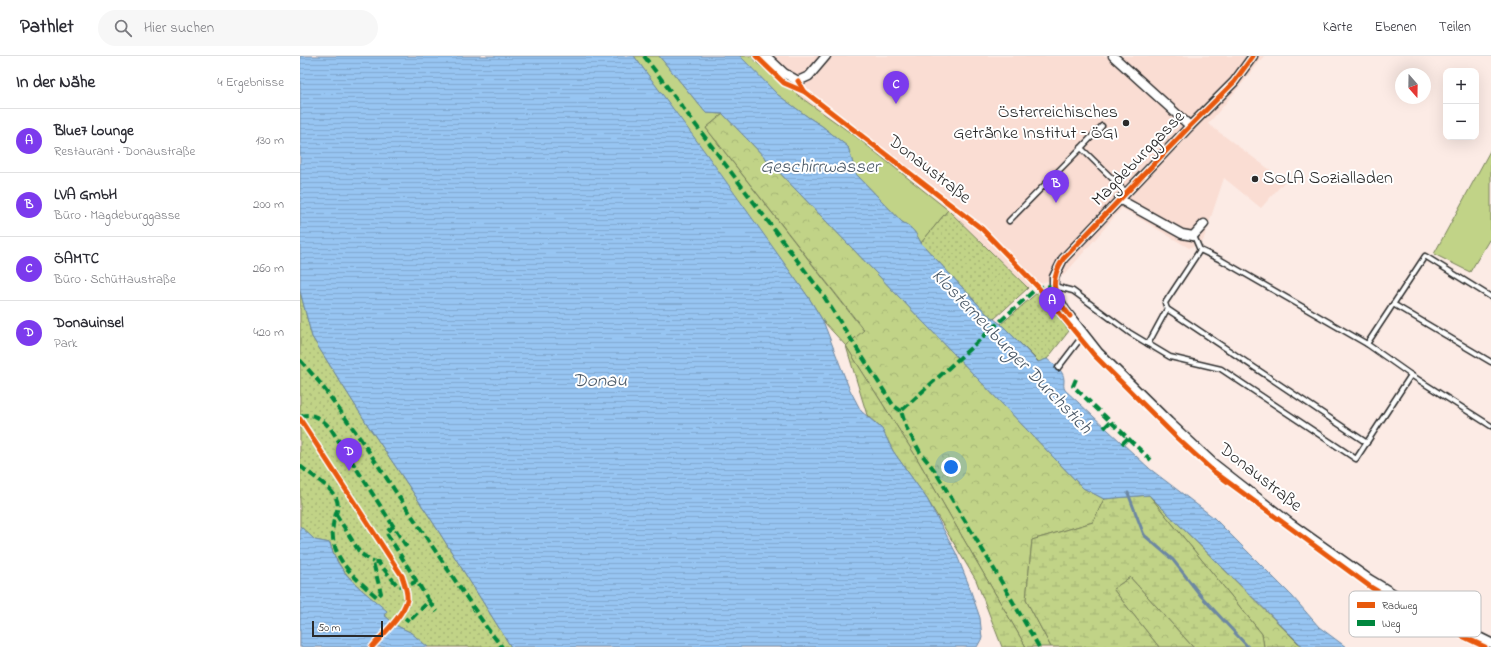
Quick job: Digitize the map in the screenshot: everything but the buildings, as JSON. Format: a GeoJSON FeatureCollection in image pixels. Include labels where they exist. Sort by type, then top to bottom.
{"type":"FeatureCollection","features":[{"type":"Feature","properties":{"kind":"street"},"geometry":{"type":"LineString","coordinates":[[766,56],[784,73],[798,81],[809,76],[826,56]]}},
{"type":"Feature","properties":{"kind":"street"},"geometry":{"type":"LineString","coordinates":[[1113,56],[1190,126]]}},
{"type":"Feature","properties":{"kind":"street","name":"Magdeburggasse"},"geometry":{"type":"LineString","coordinates":[[1054,286],[1054,277],[1063,259],[1119,199],[1234,82],[1253,56]]}},
{"type":"Feature","properties":{"kind":"street"},"geometry":{"type":"LineString","coordinates":[[1119,199],[1182,234],[1193,236],[1204,224]]}},
{"type":"Feature","properties":{"kind":"street","name":"Donaustraße"},"geometry":{"type":"LineString","coordinates":[[1054,286],[1061,304],[1098,352],[1213,463],[1375,583],[1389,591]]}},
{"type":"Feature","properties":{"kind":"street","name":"Donaustraße"},"geometry":{"type":"LineString","coordinates":[[1479,637],[1491,643]]}},
{"type":"Feature","properties":{"kind":"lane"},"geometry":{"type":"LineString","coordinates":[[1010,221],[1102,126]]}},
{"type":"Feature","properties":{"kind":"lane"},"geometry":{"type":"LineString","coordinates":[[1081,148],[1126,192]]}},
{"type":"Feature","properties":{"kind":"lane"},"geometry":{"type":"LineString","coordinates":[[1193,236],[1200,250],[1221,260],[1367,344],[1410,374],[1491,426]]}},
{"type":"Feature","properties":{"kind":"lane"},"geometry":{"type":"LineString","coordinates":[[1200,250],[1165,303],[1167,309],[1367,443]]}},
{"type":"Feature","properties":{"kind":"lane"},"geometry":{"type":"LineString","coordinates":[[1367,344],[1425,256],[1491,297]]}},
{"type":"Feature","properties":{"kind":"lane"},"geometry":{"type":"LineString","coordinates":[[1054,286],[1073,292],[1130,333],[1170,356],[1221,370],[1356,459],[1410,374]]}},
{"type":"Feature","properties":{"kind":"lane"},"geometry":{"type":"LineString","coordinates":[[1393,304],[1491,362]]}},
{"type":"Feature","properties":{"kind":"lane"},"geometry":{"type":"LineString","coordinates":[[1148,344],[1167,309]]}},
{"type":"Feature","properties":{"kind":"lane"},"geometry":{"type":"LineString","coordinates":[[1058,368],[1084,334]]}},
{"type":"Feature","properties":{"kind":"shaded area"},"geometry":{"type":"Polygon","coordinates":[[[751,56],[1264,56],[1208,124],[1285,181],[1261,208],[1224,178],[1203,241],[1189,248],[1122,208],[1064,275],[1028,288],[948,210],[855,136],[803,99],[758,64],[751,56]]]}},
{"type":"Feature","properties":{"kind":"green space"},"geometry":{"type":"Polygon","coordinates":[[[634,56],[659,56],[706,113],[723,114],[706,128],[864,331],[846,346],[823,321],[809,298],[634,56]]]}},
{"type":"Feature","properties":{"kind":"green space"},"geometry":{"type":"Polygon","coordinates":[[[739,56],[751,56],[758,64],[803,99],[855,136],[948,210],[921,243],[913,231],[902,222],[856,174],[848,147],[822,126],[778,95],[739,56]]]}},
{"type":"Feature","properties":{"kind":"green space"},"geometry":{"type":"Polygon","coordinates":[[[723,114],[1083,488],[1104,499],[1093,522],[1032,540],[1026,600],[1051,647],[1026,647],[915,455],[846,346],[864,330],[706,128],[723,114]]]}},
{"type":"Feature","properties":{"kind":"green space"},"geometry":{"type":"Polygon","coordinates":[[[1491,149],[1491,241],[1489,240],[1470,272],[1434,254],[1491,149]]]}},
{"type":"Feature","properties":{"kind":"green space"},"geometry":{"type":"Polygon","coordinates":[[[948,210],[1028,288],[994,319],[987,314],[921,243],[948,210]]]}},
{"type":"Feature","properties":{"kind":"green space"},"geometry":{"type":"Polygon","coordinates":[[[300,291],[312,337],[369,427],[429,516],[511,647],[428,647],[410,632],[397,626],[384,615],[386,611],[345,573],[334,554],[330,543],[315,540],[300,526],[300,291]]]}},
{"type":"Feature","properties":{"kind":"green space"},"geometry":{"type":"Polygon","coordinates":[[[1038,292],[1069,331],[1047,359],[1039,362],[1001,324],[1038,292]]]}},
{"type":"Feature","properties":{"kind":"green space"},"geometry":{"type":"Polygon","coordinates":[[[846,346],[915,455],[1026,647],[1002,647],[976,580],[927,499],[893,451],[882,429],[867,415],[846,346]]]}},
{"type":"Feature","properties":{"kind":"green space"},"geometry":{"type":"Polygon","coordinates":[[[1149,495],[1298,643],[1304,647],[1264,647],[1262,634],[1149,495]]]}},
{"type":"Feature","properties":{"kind":"green space"},"geometry":{"type":"Polygon","coordinates":[[[1149,495],[1262,634],[1264,647],[1193,647],[1130,577],[1113,589],[1159,647],[1051,647],[1026,600],[1032,540],[1093,522],[1104,499],[1149,495]]]}},
{"type":"Feature","properties":{"kind":"green space"},"geometry":{"type":"Polygon","coordinates":[[[1130,577],[1193,647],[1159,647],[1113,589],[1130,577]]]}},
{"type":"Feature","properties":{"kind":"water","name":"Donau"},"geometry":{"type":"Polygon","coordinates":[[[300,56],[634,56],[705,152],[809,298],[823,321],[849,388],[861,411],[882,429],[893,451],[927,499],[956,553],[980,618],[982,638],[977,647],[511,647],[429,516],[369,427],[312,337],[300,291],[300,56]]]}},
{"type":"Feature","properties":{"kind":"water","name":"Geschirrwasser"},"geometry":{"type":"Polygon","coordinates":[[[659,56],[740,56],[778,95],[822,126],[848,147],[856,174],[902,222],[913,231],[921,243],[987,314],[1001,324],[1038,362],[1047,359],[1058,368],[1064,376],[1065,390],[1150,469],[1213,517],[1292,596],[1319,627],[1346,647],[1304,647],[1149,495],[1104,499],[1083,488],[723,114],[706,113],[659,56]]]}},
{"type":"Feature","properties":{"kind":"water"},"geometry":{"type":"Polygon","coordinates":[[[300,526],[315,540],[330,543],[339,564],[345,573],[352,581],[387,611],[384,615],[397,626],[410,632],[428,647],[300,647],[300,526]]]}},
{"type":"Feature","properties":{"kind":"waterway"},"geometry":{"type":"LineString","coordinates":[[1128,493],[1144,535],[1173,560],[1201,596],[1248,647]]}},
{"type":"Feature","properties":{"kind":"marked path"},"geometry":{"type":"LineString","coordinates":[[644,56],[821,292],[893,405],[901,411]]}},
{"type":"Feature","properties":{"kind":"marked path"},"geometry":{"type":"LineString","coordinates":[[1039,647],[935,471],[920,452],[906,427],[901,411],[1038,287],[1054,286]]}},
{"type":"Feature","properties":{"kind":"marked path"},"geometry":{"type":"LineString","coordinates":[[300,360],[320,383],[357,434],[487,628],[502,647]]}},
{"type":"Feature","properties":{"kind":"marked path"},"geometry":{"type":"LineString","coordinates":[[1076,379],[1073,386],[1151,460]]}},
{"type":"Feature","properties":{"kind":"marked path"},"geometry":{"type":"LineString","coordinates":[[300,417],[305,415],[317,417],[325,422],[331,429],[408,549]]}},
{"type":"Feature","properties":{"kind":"marked path"},"geometry":{"type":"LineString","coordinates":[[1104,428],[1111,421]]}},
{"type":"Feature","properties":{"kind":"marked path"},"geometry":{"type":"LineString","coordinates":[[1122,444],[1128,438]]}},
{"type":"Feature","properties":{"kind":"marked path"},"geometry":{"type":"LineString","coordinates":[[300,466],[330,489],[336,498],[338,508],[333,525],[335,548],[339,557],[352,575],[377,597],[381,593],[373,562],[378,562],[397,585],[405,587],[417,581]]}},
{"type":"Feature","properties":{"kind":"marked path"},"geometry":{"type":"LineString","coordinates":[[336,514],[360,553],[373,562]]}},
{"type":"Feature","properties":{"kind":"marked path"},"geometry":{"type":"LineString","coordinates":[[394,526],[386,532],[429,601],[409,621],[405,618]]}},
{"type":"Feature","properties":{"kind":"marked path"},"geometry":{"type":"LineString","coordinates":[[429,601],[437,612]]}},
{"type":"Feature","properties":{"kind":"cycle path"},"geometry":{"type":"LineString","coordinates":[[756,56],[784,83],[805,92]]}},
{"type":"Feature","properties":{"kind":"cycle path"},"geometry":{"type":"LineString","coordinates":[[1070,316],[1064,309],[1057,296],[1054,282],[1058,268],[1063,259],[1234,82],[1253,56]]}},
{"type":"Feature","properties":{"kind":"cycle path"},"geometry":{"type":"LineString","coordinates":[[798,81],[805,92],[982,229],[1038,287],[1094,355],[1177,438],[1213,471],[1377,591]]}},
{"type":"Feature","properties":{"kind":"cycle path"},"geometry":{"type":"LineString","coordinates":[[300,419],[402,576],[405,585],[407,597],[405,606],[397,619],[372,647]]}},
{"type":"Feature","properties":{"kind":"cycle path"},"geometry":{"type":"LineString","coordinates":[[1464,637],[1485,647]]}},
{"type":"Feature","properties":{"kind":"place","name":"ÖAMTC"},"geometry":{"type":"Point","coordinates":[896,104]}},
{"type":"Feature","properties":{"kind":"place","name":"Österreichisches Getränke Institut – ÖGI"},"geometry":{"type":"Point","coordinates":[1126,123]}},
{"type":"Feature","properties":{"kind":"place","name":"SOLA Sozialladen"},"geometry":{"type":"Point","coordinates":[1255,179]}},
{"type":"Feature","properties":{"kind":"place","name":"LVA GmbH"},"geometry":{"type":"Point","coordinates":[1056,203]}},
{"type":"Feature","properties":{"kind":"place","name":"Blue7 Lounge"},"geometry":{"type":"Point","coordinates":[1052,320]}},
{"type":"Feature","properties":{"kind":"place","name":"Donauinsel"},"geometry":{"type":"Point","coordinates":[349,471]}},
{"type":"Feature","properties":{"kind":"water label","name":"Klosterneuburger Durchstich"},"geometry":{"type":"Point","coordinates":[1011,352]}}]}
